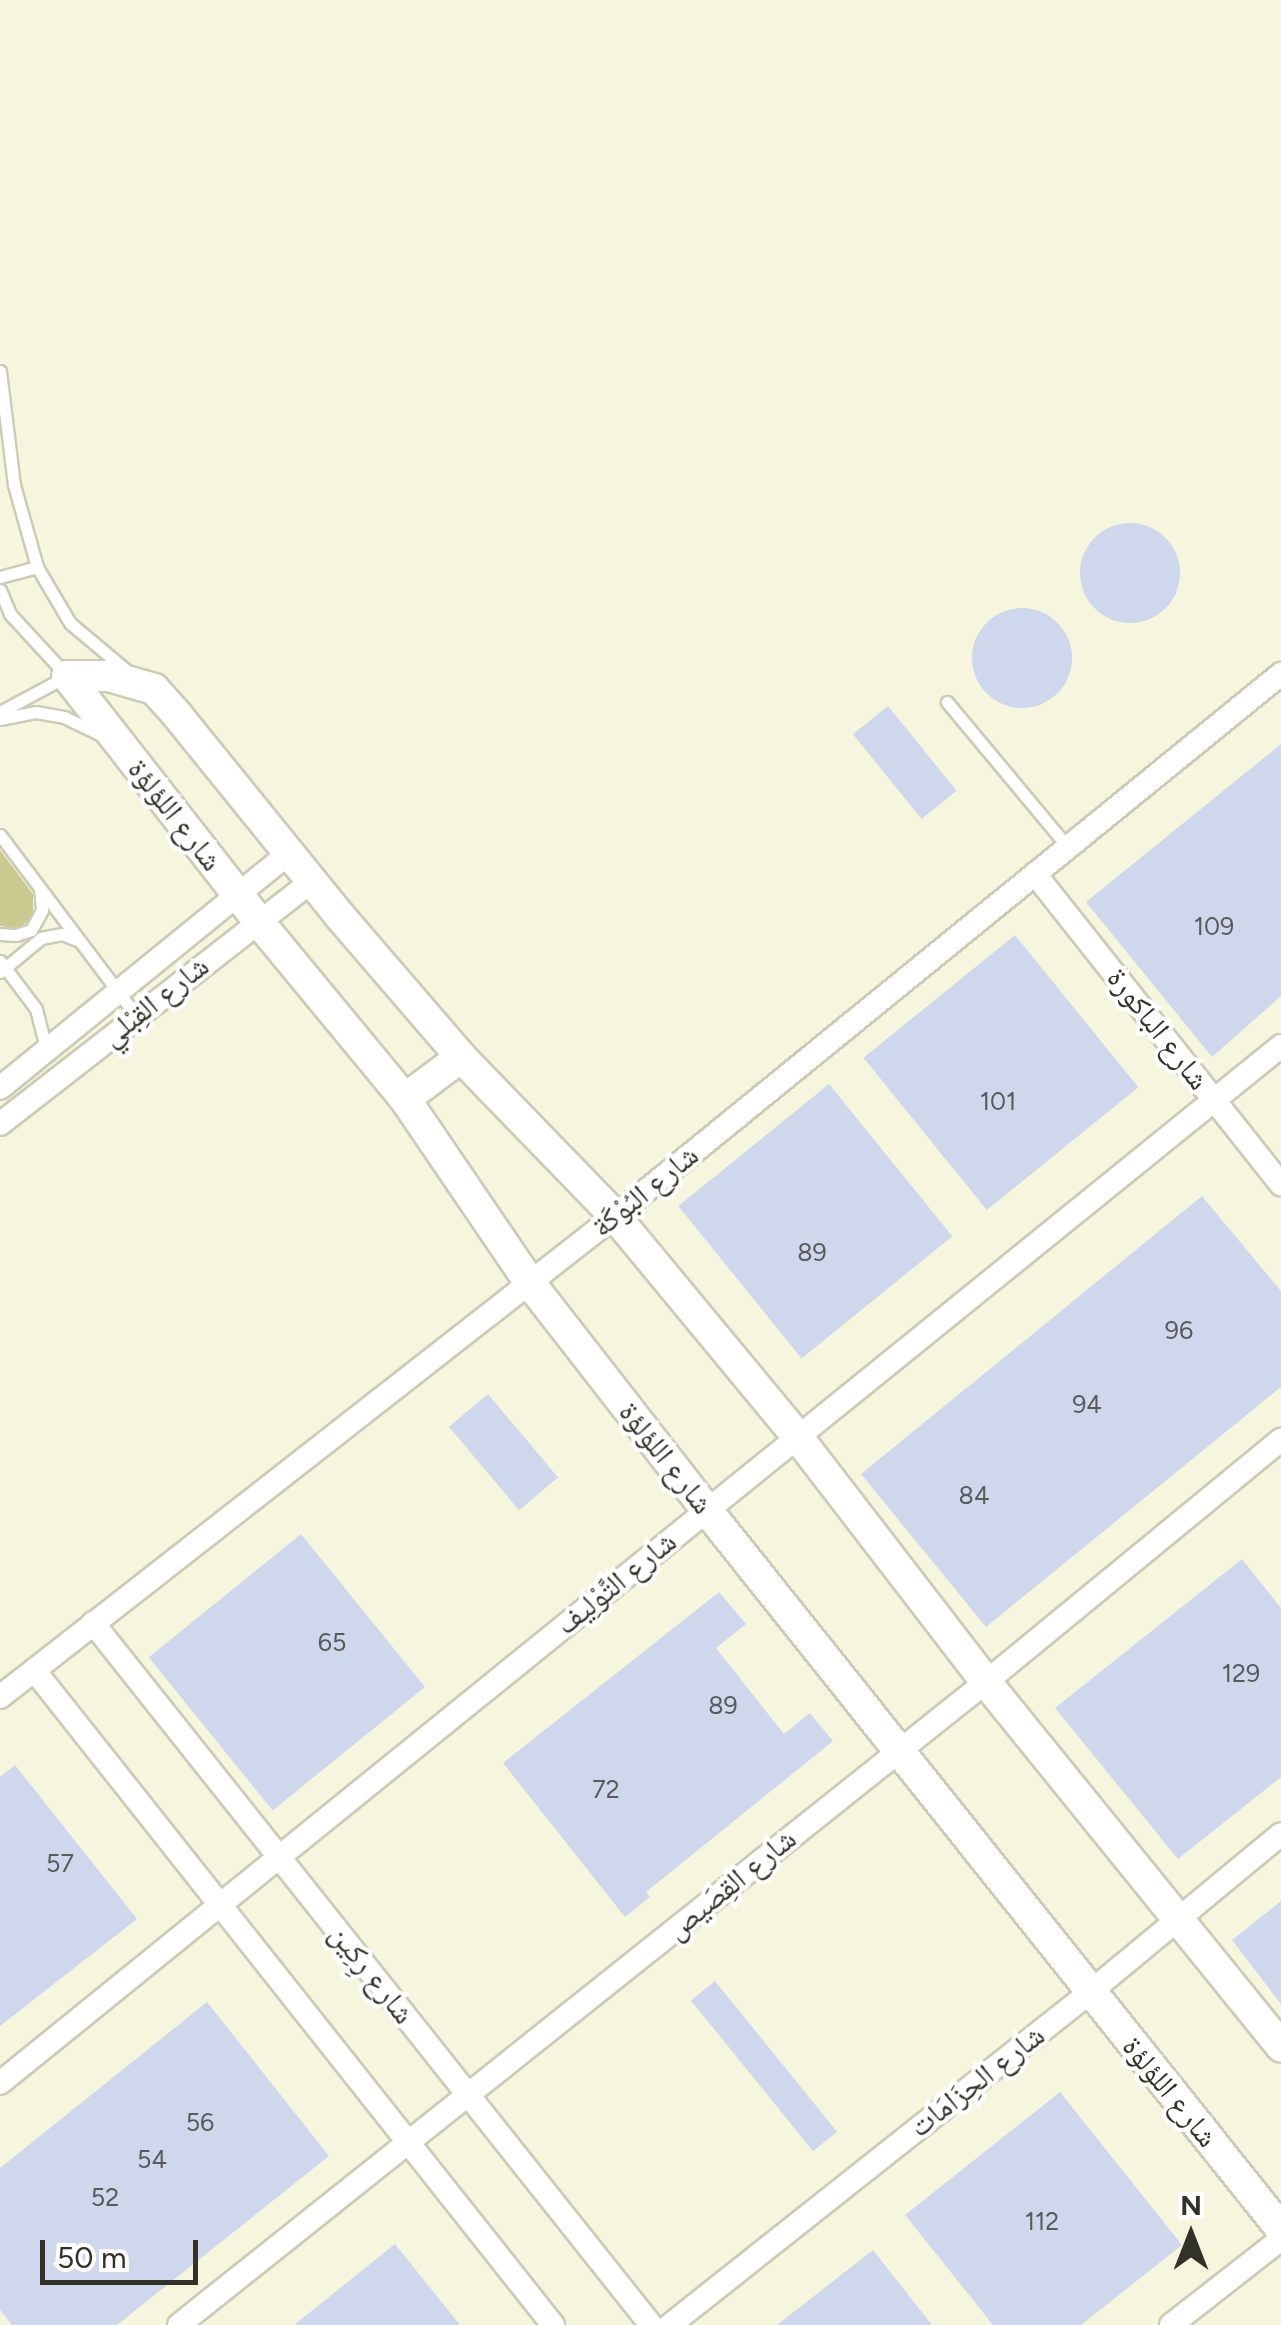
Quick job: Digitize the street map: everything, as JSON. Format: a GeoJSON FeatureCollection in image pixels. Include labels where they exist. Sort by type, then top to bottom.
{"type":"FeatureCollection","features":[{"type":"Feature","properties":{"kind":"street","name":"شارع البُوْكَة"},"geometry":{"type":"LineString","coordinates":[[0,1698],[615,1216],[1281,674]]}},
{"type":"Feature","properties":{"kind":"street"},"geometry":{"type":"LineString","coordinates":[[67,676],[109,676],[154,690],[460,1057],[615,1216],[796,1435],[986,1682],[1281,2046]]}},
{"type":"Feature","properties":{"kind":"street","name":"شارع اللؤلؤة"},"geometry":{"type":"LineString","coordinates":[[67,676],[259,922],[405,1099],[530,1283],[706,1509],[1281,2229]]}},
{"type":"Feature","properties":{"kind":"street","name":"شارع القِبْلي"},"geometry":{"type":"LineString","coordinates":[[0,1088],[290,853]]}},
{"type":"Feature","properties":{"kind":"street","name":"شارع الباكورة"},"geometry":{"type":"LineString","coordinates":[[1034,874],[1281,1184]]}},
{"type":"Feature","properties":{"kind":"street","name":"شارع القِبْلي"},"geometry":{"type":"LineString","coordinates":[[0,1124],[135,1014],[312,881]]}},
{"type":"Feature","properties":{"kind":"street","name":"شارع التَّوْلِيف"},"geometry":{"type":"LineString","coordinates":[[0,2084],[796,1435],[1281,1046]]}},
{"type":"Feature","properties":{"kind":"street"},"geometry":{"type":"LineString","coordinates":[[405,1099],[460,1057]]}},
{"type":"Feature","properties":{"kind":"street","name":"شارع القِصَيص"},"geometry":{"type":"LineString","coordinates":[[178,2325],[986,1682],[1281,1440]]}},
{"type":"Feature","properties":{"kind":"street","name":"شارع رِكِين"},"geometry":{"type":"LineString","coordinates":[[93,1622],[651,2325]]}},
{"type":"Feature","properties":{"kind":"street"},"geometry":{"type":"LineString","coordinates":[[34,1670],[554,2325]]}},
{"type":"Feature","properties":{"kind":"street","name":"شارع الحِزَامَات"},"geometry":{"type":"LineString","coordinates":[[670,2325],[1089,1993],[1281,1834]]}},
{"type":"Feature","properties":{"kind":"street"},"geometry":{"type":"LineString","coordinates":[[1171,2325],[1281,2238]]}},
{"type":"Feature","properties":{"kind":"lane"},"geometry":{"type":"LineString","coordinates":[[0,371],[14,485],[37,567],[70,623],[102,653],[154,690]]}},
{"type":"Feature","properties":{"kind":"lane"},"geometry":{"type":"LineString","coordinates":[[0,577],[37,567]]}},
{"type":"Feature","properties":{"kind":"lane"},"geometry":{"type":"LineString","coordinates":[[0,590],[19,625],[67,676],[0,715]]}},
{"type":"Feature","properties":{"kind":"lane"},"geometry":{"type":"LineString","coordinates":[[947,702],[1068,848]]}},
{"type":"Feature","properties":{"kind":"lane"},"geometry":{"type":"LineString","coordinates":[[0,715],[36,712],[64,717],[92,728],[124,752]]}},
{"type":"Feature","properties":{"kind":"lane"},"geometry":{"type":"LineString","coordinates":[[0,835],[135,1014]]}},
{"type":"Feature","properties":{"kind":"lane"},"geometry":{"type":"LineString","coordinates":[[0,934],[16,936],[31,930],[42,910],[40,890]]}},
{"type":"Feature","properties":{"kind":"lane"},"geometry":{"type":"LineString","coordinates":[[46,1050],[36,1009],[2,967],[51,934],[81,942]]}},
{"type":"Feature","properties":{"kind":"green space"},"geometry":{"type":"Polygon","coordinates":[[[0,850],[33,894],[33,916],[19,929],[0,926],[0,850]]]}},
{"type":"Feature","properties":{"kind":"building"},"geometry":{"type":"Polygon","coordinates":[[[1130,523],[1158,531],[1172,545],[1180,573],[1172,601],[1158,615],[1130,623],[1102,615],[1088,601],[1080,573],[1088,545],[1102,531],[1130,523]]]}},
{"type":"Feature","properties":{"kind":"building"},"geometry":{"type":"Polygon","coordinates":[[[1022,608],[1050,616],[1064,630],[1072,658],[1064,686],[1050,700],[1022,708],[994,700],[980,686],[972,658],[980,630],[994,616],[1022,608]]]}},
{"type":"Feature","properties":{"kind":"building"},"geometry":{"type":"Polygon","coordinates":[[[888,706],[957,791],[922,819],[853,734],[888,706]]]}},
{"type":"Feature","properties":{"kind":"building"},"geometry":{"type":"Polygon","coordinates":[[[1281,744],[1281,996],[1212,1057],[1086,902],[1281,744]]]}},
{"type":"Feature","properties":{"kind":"building"},"geometry":{"type":"Polygon","coordinates":[[[1015,935],[1138,1087],[987,1210],[863,1058],[1015,935]]]}},
{"type":"Feature","properties":{"kind":"building"},"geometry":{"type":"Polygon","coordinates":[[[829,1084],[952,1236],[802,1358],[678,1206],[829,1084]]]}},
{"type":"Feature","properties":{"kind":"building"},"geometry":{"type":"Polygon","coordinates":[[[1202,1196],[1281,1291],[1281,1387],[986,1627],[861,1474],[1202,1196]]]}},
{"type":"Feature","properties":{"kind":"building"},"geometry":{"type":"Polygon","coordinates":[[[488,1394],[558,1477],[519,1510],[449,1427],[488,1394]]]}},
{"type":"Feature","properties":{"kind":"building"},"geometry":{"type":"Polygon","coordinates":[[[301,1534],[425,1687],[273,1810],[149,1657],[301,1534]]]}},
{"type":"Feature","properties":{"kind":"building"},"geometry":{"type":"Polygon","coordinates":[[[1242,1559],[1281,1608],[1281,1777],[1178,1859],[1055,1708],[1242,1559]]]}},
{"type":"Feature","properties":{"kind":"building"},"geometry":{"type":"Polygon","coordinates":[[[719,1592],[746,1624],[716,1648],[784,1734],[810,1713],[833,1741],[646,1892],[650,1897],[625,1917],[503,1763],[719,1592]]]}},
{"type":"Feature","properties":{"kind":"building"},"geometry":{"type":"Polygon","coordinates":[[[15,1765],[137,1919],[0,2026],[0,1777],[15,1765]]]}},
{"type":"Feature","properties":{"kind":"building"},"geometry":{"type":"Polygon","coordinates":[[[1281,1901],[1281,2004],[1232,1940],[1281,1901]]]}},
{"type":"Feature","properties":{"kind":"building"},"geometry":{"type":"Polygon","coordinates":[[[715,1981],[837,2132],[813,2151],[691,2001],[715,1981]]]}},
{"type":"Feature","properties":{"kind":"building"},"geometry":{"type":"Polygon","coordinates":[[[207,2002],[329,2156],[117,2325],[12,2325],[0,2310],[0,2168],[207,2002]]]}},
{"type":"Feature","properties":{"kind":"building"},"geometry":{"type":"Polygon","coordinates":[[[1060,2092],[1182,2245],[1081,2325],[993,2325],[905,2215],[1060,2092]]]}},
{"type":"Feature","properties":{"kind":"building"},"geometry":{"type":"Polygon","coordinates":[[[395,2244],[460,2325],[294,2325],[395,2244]]]}},
{"type":"Feature","properties":{"kind":"building"},"geometry":{"type":"Polygon","coordinates":[[[873,2250],[932,2325],[777,2325],[873,2250]]]}}]}
